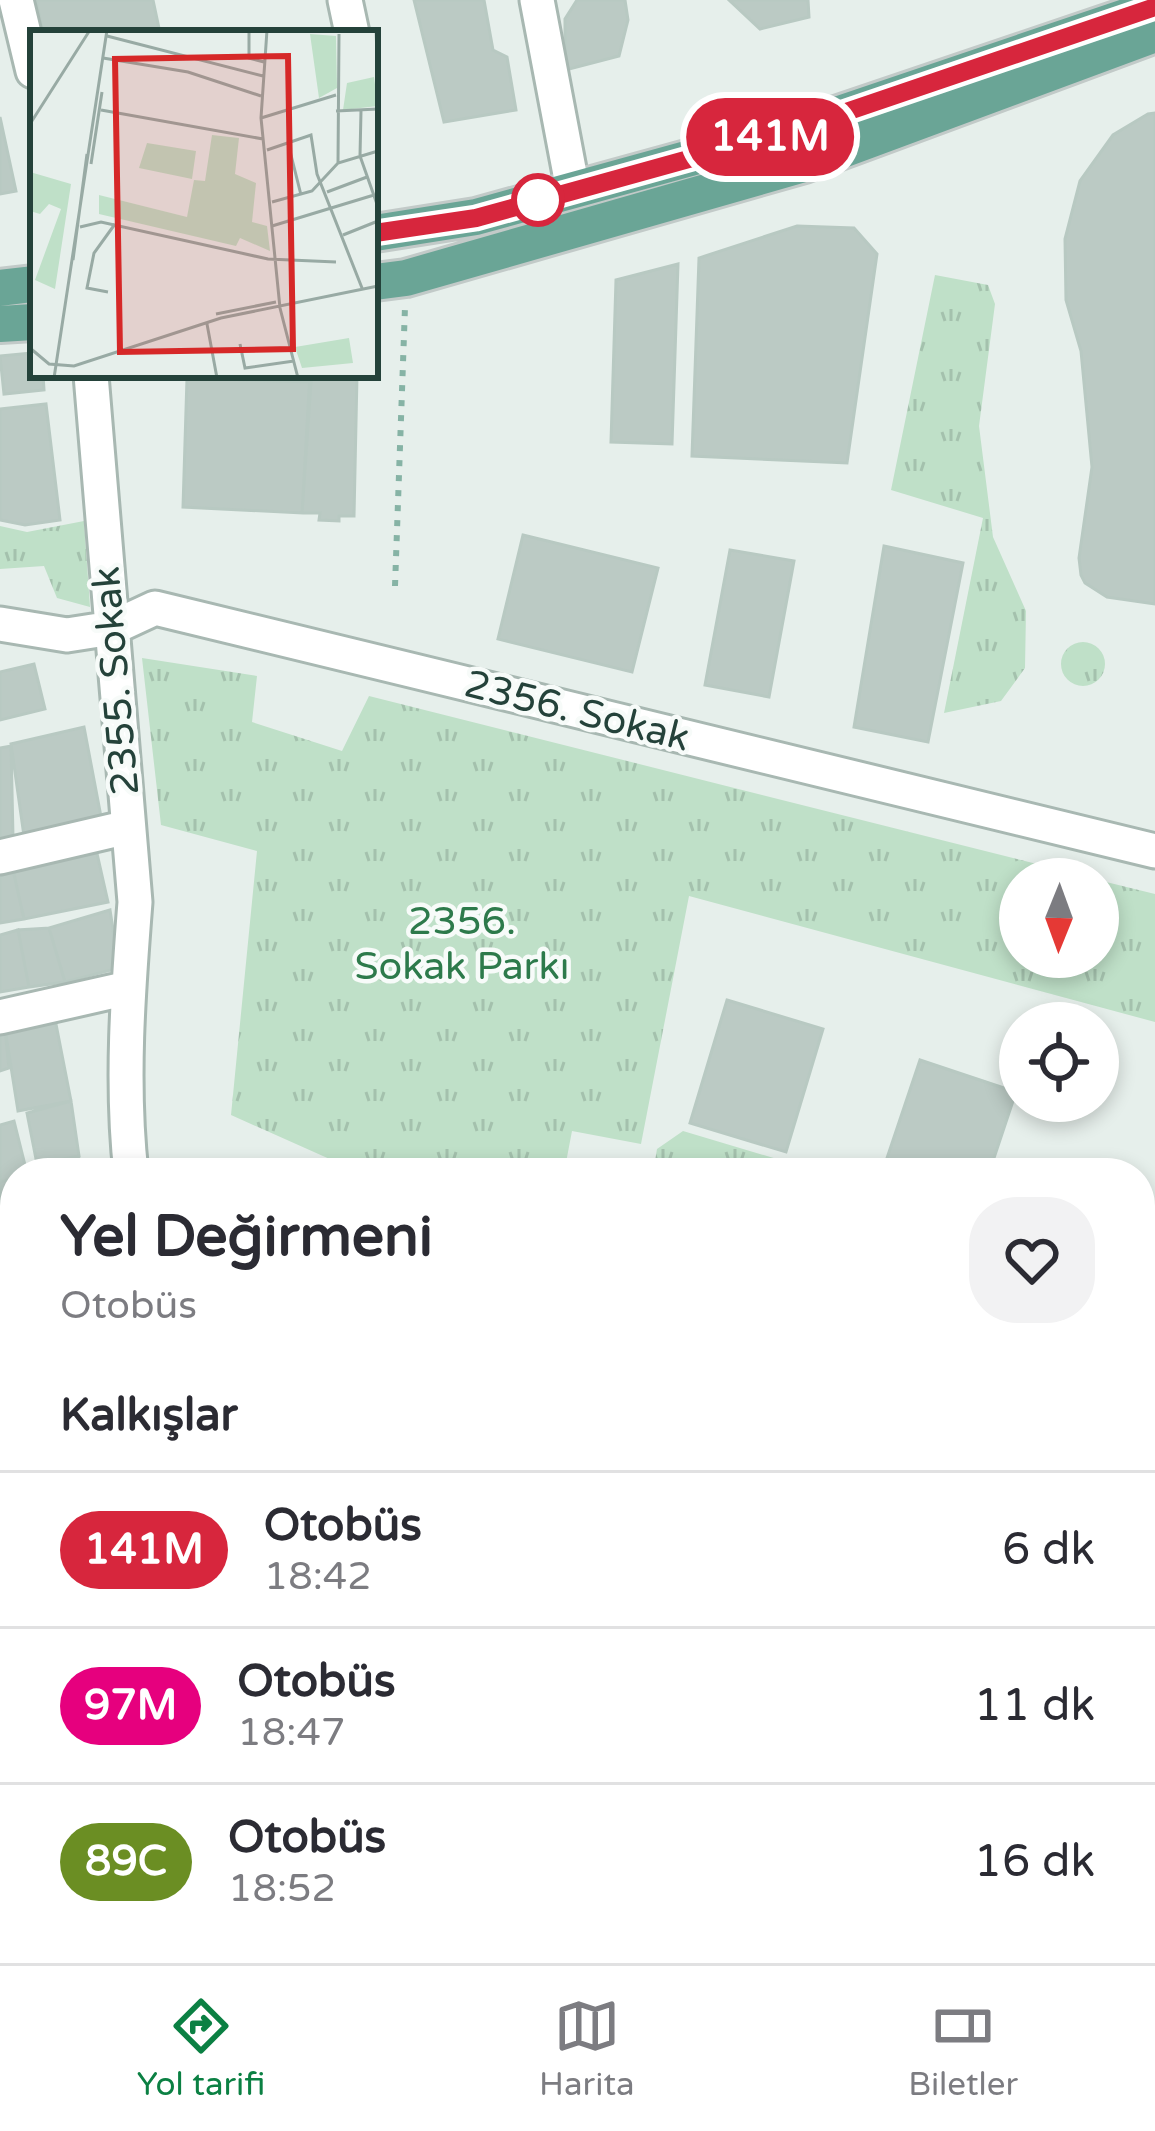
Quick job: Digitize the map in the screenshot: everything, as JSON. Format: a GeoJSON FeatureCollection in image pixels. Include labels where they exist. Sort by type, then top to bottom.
{"type":"FeatureCollection","features":[{"type":"Feature","properties":{"kind":"main road"},"geometry":{"type":"LineString","coordinates":[[378,233],[476,218],[793,130],[1155,7]]}},
{"type":"Feature","properties":{"kind":"main road"},"geometry":{"type":"LineString","coordinates":[[390,280],[804,164],[1155,34]]}},
{"type":"Feature","properties":{"kind":"main road"},"geometry":{"type":"LineString","coordinates":[[0,288],[30,284]]}},
{"type":"Feature","properties":{"kind":"main road"},"geometry":{"type":"LineString","coordinates":[[0,324],[30,322]]}},
{"type":"Feature","properties":{"kind":"street"},"geometry":{"type":"LineString","coordinates":[[16,0],[30,58]]}},
{"type":"Feature","properties":{"kind":"street"},"geometry":{"type":"LineString","coordinates":[[345,0],[351,30]]}},
{"type":"Feature","properties":{"kind":"street"},"geometry":{"type":"LineString","coordinates":[[537,0],[573,190]]}},
{"type":"Feature","properties":{"kind":"street","name":"2355. Sokak"},"geometry":{"type":"LineString","coordinates":[[91,378],[135,902],[128,988],[130,1158]]}},
{"type":"Feature","properties":{"kind":"street","name":"2356. Sokak"},"geometry":{"type":"LineString","coordinates":[[0,624],[67,635],[112,628],[154,608],[1155,851]]}},
{"type":"Feature","properties":{"kind":"street"},"geometry":{"type":"LineString","coordinates":[[0,856],[128,827]]}},
{"type":"Feature","properties":{"kind":"street"},"geometry":{"type":"LineString","coordinates":[[0,1017],[128,988]]}},
{"type":"Feature","properties":{"kind":"path"},"geometry":{"type":"LineString","coordinates":[[390,280],[395,586]]}},
{"type":"Feature","properties":{"kind":"green space"},"geometry":{"type":"Polygon","coordinates":[[[935,275],[988,285],[995,304],[979,426],[993,537],[1026,611],[1025,668],[1001,701],[944,713],[983,518],[891,490],[935,275]]]}},
{"type":"Feature","properties":{"kind":"green space"},"geometry":{"type":"Polygon","coordinates":[[[84,521],[90,607],[57,598],[44,566],[0,569],[0,526],[27,532],[84,521]]]}},
{"type":"Feature","properties":{"kind":"green space"},"geometry":{"type":"Polygon","coordinates":[[[1083,642],[1098,649],[1105,664],[1098,679],[1083,686],[1068,679],[1061,664],[1068,649],[1083,642]]]}},
{"type":"Feature","properties":{"kind":"green space","name":"2356. Sokak Parkı"},"geometry":{"type":"Polygon","coordinates":[[[142,658],[257,676],[252,722],[342,751],[369,696],[1013,858],[999,858],[999,978],[1119,978],[1119,885],[1155,894],[1155,1022],[1119,1012],[1119,1002],[1081,1002],[689,896],[641,1144],[572,1131],[567,1158],[327,1158],[231,1115],[257,851],[161,825],[142,658]]]}},
{"type":"Feature","properties":{"kind":"green space"},"geometry":{"type":"Polygon","coordinates":[[[683,1131],[774,1158],[656,1158],[657,1149],[683,1131]]]}},
{"type":"Feature","properties":{"kind":"building"},"geometry":{"type":"Polygon","coordinates":[[[36,0],[153,0],[159,30],[42,30],[36,0]]]}},
{"type":"Feature","properties":{"kind":"building"},"geometry":{"type":"Polygon","coordinates":[[[414,0],[484,0],[493,50],[507,57],[516,110],[444,122],[414,0]]]}},
{"type":"Feature","properties":{"kind":"building"},"geometry":{"type":"Polygon","coordinates":[[[577,0],[625,0],[628,20],[619,56],[565,70],[565,19],[577,0]]]}},
{"type":"Feature","properties":{"kind":"building"},"geometry":{"type":"Polygon","coordinates":[[[729,0],[808,0],[809,17],[760,29],[729,0]]]}},
{"type":"Feature","properties":{"kind":"building"},"geometry":{"type":"Polygon","coordinates":[[[1155,113],[1155,604],[1107,597],[1081,575],[1079,558],[1092,467],[1081,351],[1066,300],[1065,239],[1080,181],[1113,135],[1155,113]]]}},
{"type":"Feature","properties":{"kind":"building"},"geometry":{"type":"Polygon","coordinates":[[[0,117],[16,191],[0,194],[0,117]]]}},
{"type":"Feature","properties":{"kind":"building"},"geometry":{"type":"Polygon","coordinates":[[[797,226],[854,228],[877,254],[847,463],[692,456],[699,258],[797,226]]]}},
{"type":"Feature","properties":{"kind":"building"},"geometry":{"type":"Polygon","coordinates":[[[678,264],[672,444],[611,442],[616,280],[678,264]]]}},
{"type":"Feature","properties":{"kind":"building"},"geometry":{"type":"Polygon","coordinates":[[[30,353],[30,378],[43,378],[44,390],[4,394],[0,356],[30,353]]]}},
{"type":"Feature","properties":{"kind":"building"},"geometry":{"type":"Polygon","coordinates":[[[187,378],[311,382],[302,513],[183,507],[187,378]]]}},
{"type":"Feature","properties":{"kind":"building"},"geometry":{"type":"Polygon","coordinates":[[[310,378],[357,378],[354,516],[319,520],[320,513],[302,513],[310,378]]]}},
{"type":"Feature","properties":{"kind":"building"},"geometry":{"type":"Polygon","coordinates":[[[46,404],[60,520],[25,525],[0,520],[0,409],[46,404]]]}},
{"type":"Feature","properties":{"kind":"building"},"geometry":{"type":"Polygon","coordinates":[[[523,535],[658,568],[632,672],[498,639],[523,535]]]}},
{"type":"Feature","properties":{"kind":"building"},"geometry":{"type":"Polygon","coordinates":[[[884,546],[963,563],[928,742],[854,727],[884,546]]]}},
{"type":"Feature","properties":{"kind":"building"},"geometry":{"type":"Polygon","coordinates":[[[730,550],[794,561],[769,697],[705,685],[730,550]]]}},
{"type":"Feature","properties":{"kind":"building"},"geometry":{"type":"Polygon","coordinates":[[[34,664],[45,709],[0,720],[0,672],[34,664]]]}},
{"type":"Feature","properties":{"kind":"building"},"geometry":{"type":"Polygon","coordinates":[[[84,727],[102,822],[24,836],[11,744],[84,727]]]}},
{"type":"Feature","properties":{"kind":"building"},"geometry":{"type":"Polygon","coordinates":[[[11,746],[13,837],[0,840],[0,748],[11,746]]]}},
{"type":"Feature","properties":{"kind":"building"},"geometry":{"type":"Polygon","coordinates":[[[96,849],[108,902],[24,919],[11,861],[96,849]]]}},
{"type":"Feature","properties":{"kind":"building"},"geometry":{"type":"Polygon","coordinates":[[[11,861],[24,919],[0,923],[0,865],[11,861]]]}},
{"type":"Feature","properties":{"kind":"building"},"geometry":{"type":"Polygon","coordinates":[[[110,910],[119,968],[65,982],[49,928],[110,910]]]}},
{"type":"Feature","properties":{"kind":"building"},"geometry":{"type":"Polygon","coordinates":[[[49,928],[65,982],[29,987],[18,930],[49,928]]]}},
{"type":"Feature","properties":{"kind":"building"},"geometry":{"type":"Polygon","coordinates":[[[18,930],[29,987],[0,992],[0,935],[18,930]]]}},
{"type":"Feature","properties":{"kind":"building"},"geometry":{"type":"Polygon","coordinates":[[[727,1000],[823,1029],[786,1152],[690,1123],[727,1000]]]}},
{"type":"Feature","properties":{"kind":"building"},"geometry":{"type":"Polygon","coordinates":[[[55,1019],[71,1101],[18,1111],[5,1029],[55,1019]]]}},
{"type":"Feature","properties":{"kind":"building"},"geometry":{"type":"Polygon","coordinates":[[[5,1029],[9,1068],[0,1071],[0,1030],[5,1029]]]}},
{"type":"Feature","properties":{"kind":"building"},"geometry":{"type":"Polygon","coordinates":[[[920,1060],[999,1086],[999,1122],[1006,1122],[994,1158],[887,1158],[920,1060]]]}},
{"type":"Feature","properties":{"kind":"building"},"geometry":{"type":"Polygon","coordinates":[[[71,1101],[79,1156],[36,1158],[27,1113],[71,1101]]]}},
{"type":"Feature","properties":{"kind":"building"},"geometry":{"type":"Polygon","coordinates":[[[14,1121],[23,1158],[0,1158],[0,1125],[14,1121]]]}},
{"type":"Feature","properties":{"kind":"bus line","name":"141M"},"geometry":{"type":"LineString","coordinates":[[378,233],[476,218],[793,130],[1155,7]]}}]}
